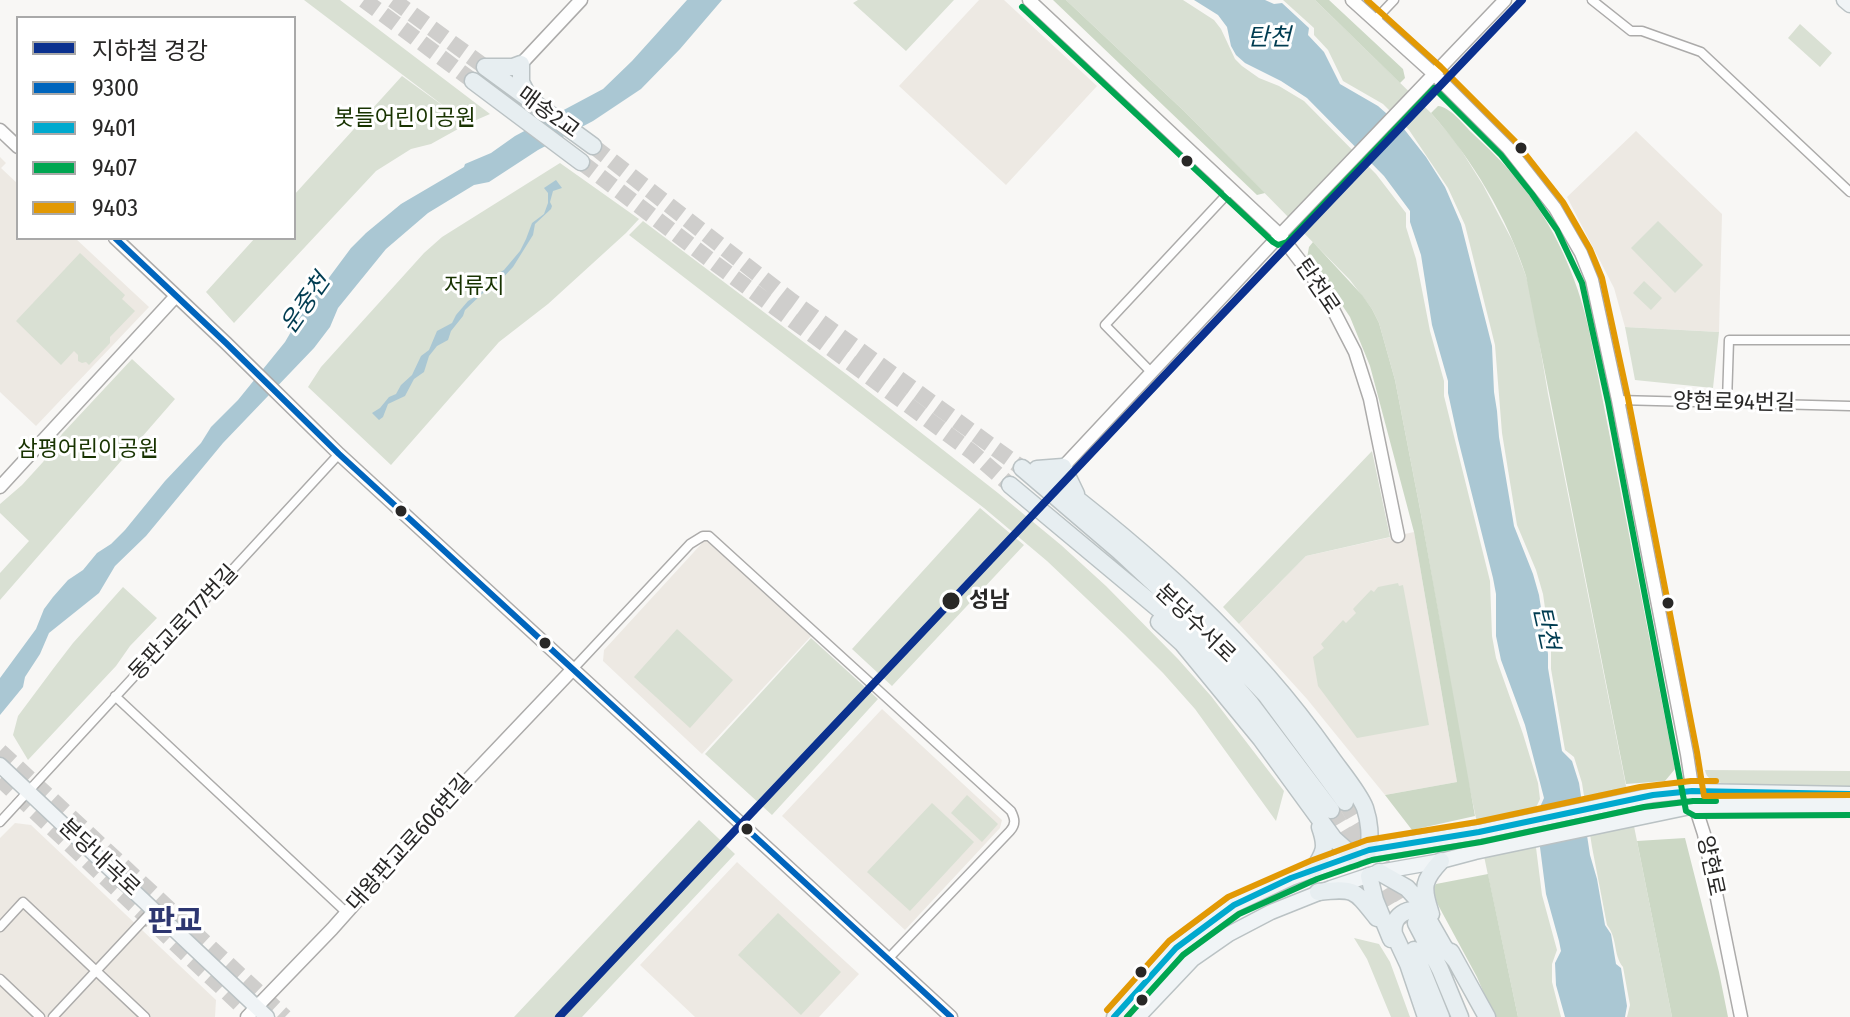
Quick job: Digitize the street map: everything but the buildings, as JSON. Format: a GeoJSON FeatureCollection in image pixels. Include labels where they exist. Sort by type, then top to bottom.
{"type":"FeatureCollection","features":[{"type":"Feature","properties":{"kind":"highway"},"geometry":{"type":"LineString","coordinates":[[521,64],[515,84],[485,67],[499,69],[521,64]]}},
{"type":"Feature","properties":{"kind":"highway","name":"매송2교"},"geometry":{"type":"LineString","coordinates":[[473,81],[574,157]]}},
{"type":"Feature","properties":{"kind":"highway","name":"매송2교"},"geometry":{"type":"LineString","coordinates":[[515,84],[532,102],[590,143]]}},
{"type":"Feature","properties":{"kind":"highway"},"geometry":{"type":"LineString","coordinates":[[1026,467],[1063,467],[1073,492],[1082,502],[1167,575],[1234,640],[1299,712],[1364,806],[1371,829],[1375,900],[1456,961]]}},
{"type":"Feature","properties":{"kind":"highway"},"geometry":{"type":"LineString","coordinates":[[1026,467],[1082,502]]}},
{"type":"Feature","properties":{"kind":"highway","name":"분당수서로"},"geometry":{"type":"LineString","coordinates":[[1026,467],[1206,632],[1266,695],[1330,809]]}},
{"type":"Feature","properties":{"kind":"highway"},"geometry":{"type":"LineString","coordinates":[[1010,485],[1051,519],[1083,553],[1182,643],[1261,739],[1330,809],[1334,839],[1353,856]]}},
{"type":"Feature","properties":{"kind":"highway"},"geometry":{"type":"LineString","coordinates":[[1313,870],[1323,855],[1330,809]]}},
{"type":"Feature","properties":{"kind":"highway"},"geometry":{"type":"LineString","coordinates":[[1441,861],[1425,882],[1424,894],[1410,925],[1441,1017]]}},
{"type":"Feature","properties":{"kind":"highway"},"geometry":{"type":"LineString","coordinates":[[1371,866],[1407,888],[1424,1017]]}},
{"type":"Feature","properties":{"kind":"highway"},"geometry":{"type":"LineString","coordinates":[[1318,892],[1352,891],[1410,925],[1440,969],[1460,1017]]}},
{"type":"Feature","properties":{"kind":"highway"},"geometry":{"type":"LineString","coordinates":[[1424,1017],[1408,964],[1393,929],[1397,917],[1410,909],[1424,912],[1487,1017]]}},
{"type":"Feature","properties":{"kind":"main road"},"geometry":{"type":"LineString","coordinates":[[521,64],[581,0]]}},
{"type":"Feature","properties":{"kind":"main road","name":"탄천로"},"geometry":{"type":"LineString","coordinates":[[1029,0],[1280,235],[1324,292],[1355,352],[1370,399],[1398,536]]}},
{"type":"Feature","properties":{"kind":"main road","name":"양현로"},"geometry":{"type":"LineString","coordinates":[[1352,0],[1434,74],[1525,167],[1566,225],[1592,280],[1618,400],[1695,806],[1704,834],[1741,1017]]}},
{"type":"Feature","properties":{"kind":"main road"},"geometry":{"type":"LineString","coordinates":[[1063,467],[1505,0]]}},
{"type":"Feature","properties":{"kind":"main road"},"geometry":{"type":"LineString","coordinates":[[1844,0],[1850,5]]}},
{"type":"Feature","properties":{"kind":"main road"},"geometry":{"type":"LineString","coordinates":[[0,130],[16,145]]}},
{"type":"Feature","properties":{"kind":"main road"},"geometry":{"type":"LineString","coordinates":[[117,240],[339,454],[951,1017]]}},
{"type":"Feature","properties":{"kind":"main road"},"geometry":{"type":"LineString","coordinates":[[0,487],[176,296]]}},
{"type":"Feature","properties":{"kind":"main road","name":"대왕판교로606번길"},"geometry":{"type":"LineString","coordinates":[[257,1014],[421,829],[573,669]]}},
{"type":"Feature","properties":{"kind":"main road","name":"분당내곡로"},"geometry":{"type":"LineString","coordinates":[[0,765],[257,1014]]}},
{"type":"Feature","properties":{"kind":"main road"},"geometry":{"type":"LineString","coordinates":[[1138,1017],[1186,965],[1217,942],[1271,912],[1371,866],[1479,832],[1642,797],[1692,791],[1850,794]]}},
{"type":"Feature","properties":{"kind":"main road"},"geometry":{"type":"LineString","coordinates":[[1114,1017],[1176,948],[1234,905],[1353,856],[1371,866],[1441,861],[1695,806],[1850,805]]}},
{"type":"Feature","properties":{"kind":"street"},"geometry":{"type":"LineString","coordinates":[[1374,21],[1394,0]]}},
{"type":"Feature","properties":{"kind":"street"},"geometry":{"type":"LineString","coordinates":[[1592,0],[1631,31],[1642,31],[1701,52],[1850,192]]}},
{"type":"Feature","properties":{"kind":"street"},"geometry":{"type":"LineString","coordinates":[[1151,372],[1105,325],[1231,190]]}},
{"type":"Feature","properties":{"kind":"street"},"geometry":{"type":"LineString","coordinates":[[1727,402],[1729,340],[1850,340]]}},
{"type":"Feature","properties":{"kind":"street","name":"양현로94번길"},"geometry":{"type":"LineString","coordinates":[[1618,400],[1850,406]]}},
{"type":"Feature","properties":{"kind":"street","name":"동판교로177번길"},"geometry":{"type":"LineString","coordinates":[[0,822],[339,454]]}},
{"type":"Feature","properties":{"kind":"street"},"geometry":{"type":"LineString","coordinates":[[573,669],[690,544],[709,536],[982,784],[1011,811],[1015,825],[888,959]]}},
{"type":"Feature","properties":{"kind":"street"},"geometry":{"type":"LineString","coordinates":[[115,696],[347,913]]}},
{"type":"Feature","properties":{"kind":"street"},"geometry":{"type":"LineString","coordinates":[[0,927],[23,902],[145,1017]]}},
{"type":"Feature","properties":{"kind":"street"},"geometry":{"type":"LineString","coordinates":[[53,1017],[153,910]]}},
{"type":"Feature","properties":{"kind":"street"},"geometry":{"type":"LineString","coordinates":[[0,979],[40,1017]]}},
{"type":"Feature","properties":{"kind":"shaded area"},"geometry":{"type":"Polygon","coordinates":[[[979,0],[1004,0],[1097,86],[1006,185],[899,86],[979,0]]]}},
{"type":"Feature","properties":{"kind":"shaded area"},"geometry":{"type":"Polygon","coordinates":[[[1636,131],[1722,214],[1719,332],[1625,327],[1614,288],[1567,197],[1636,131]]]}},
{"type":"Feature","properties":{"kind":"shaded area"},"geometry":{"type":"Polygon","coordinates":[[[0,157],[6,163],[1,168],[16,182],[16,240],[77,240],[149,307],[36,426],[0,392],[0,157]]]}},
{"type":"Feature","properties":{"kind":"shaded area"},"geometry":{"type":"Polygon","coordinates":[[[1414,532],[1457,782],[1385,795],[1307,699],[1239,624],[1306,556],[1414,532]]]}},
{"type":"Feature","properties":{"kind":"shaded area"},"geometry":{"type":"Polygon","coordinates":[[[704,541],[710,541],[813,634],[702,754],[603,661],[604,650],[704,541]]]}},
{"type":"Feature","properties":{"kind":"shaded area"},"geometry":{"type":"Polygon","coordinates":[[[882,709],[1002,820],[1000,828],[905,930],[782,816],[882,709]]]}},
{"type":"Feature","properties":{"kind":"shaded area"},"geometry":{"type":"Polygon","coordinates":[[[15,823],[31,825],[216,1000],[215,1017],[0,1017],[0,838],[15,823]]]}},
{"type":"Feature","properties":{"kind":"shaded area"},"geometry":{"type":"Polygon","coordinates":[[[737,862],[859,974],[819,1017],[695,1017],[640,965],[737,862]]]}},
{"type":"Feature","properties":{"kind":"green space","name":"봇들어린이공원"},"geometry":{"type":"Polygon","coordinates":[[[304,0],[340,0],[490,114],[431,144],[411,149],[376,171],[234,323],[206,292],[253,240],[296,240],[296,193],[402,76],[453,113],[304,0]]]}},
{"type":"Feature","properties":{"kind":"green space"},"geometry":{"type":"Polygon","coordinates":[[[858,0],[954,0],[906,51],[853,3],[858,0]]]}},
{"type":"Feature","properties":{"kind":"green space"},"geometry":{"type":"Polygon","coordinates":[[[1053,0],[1066,0],[1184,111],[1265,193],[1257,195],[1053,0]]]}},
{"type":"Feature","properties":{"kind":"green space"},"geometry":{"type":"Polygon","coordinates":[[[1066,0],[1183,0],[1214,20],[1242,66],[1304,101],[1376,174],[1406,213],[1406,227],[1444,381],[1444,396],[1490,581],[1496,658],[1538,783],[1540,799],[1532,816],[1542,895],[1557,950],[1552,964],[1552,982],[1561,1017],[1518,1017],[1466,771],[1395,380],[1379,323],[1350,280],[1184,111],[1066,0]]]}},
{"type":"Feature","properties":{"kind":"green space"},"geometry":{"type":"Polygon","coordinates":[[[1283,0],[1315,0],[1431,113],[1456,142],[1513,242],[1532,299],[1548,394],[1672,1017],[1627,1017],[1630,1005],[1623,967],[1607,925],[1582,783],[1574,757],[1565,750],[1551,669],[1543,594],[1517,525],[1502,433],[1495,345],[1465,225],[1448,188],[1409,130],[1383,104],[1343,81],[1328,50],[1314,35],[1314,28],[1283,0]]]}},
{"type":"Feature","properties":{"kind":"green space"},"geometry":{"type":"Polygon","coordinates":[[[1315,0],[1329,0],[1403,69],[1405,78],[1400,83],[1315,0]]]}},
{"type":"Feature","properties":{"kind":"green space"},"geometry":{"type":"Polygon","coordinates":[[[1800,24],[1832,53],[1820,67],[1788,38],[1800,24]]]}},
{"type":"Feature","properties":{"kind":"green space"},"geometry":{"type":"Polygon","coordinates":[[[1438,106],[1456,116],[1513,174],[1531,197],[1553,232],[1578,290],[1589,330],[1675,769],[1665,781],[1626,784],[1526,276],[1509,232],[1487,190],[1431,113],[1438,106]]]}},
{"type":"Feature","properties":{"kind":"green space","name":"저류지"},"geometry":{"type":"Polygon","coordinates":[[[560,163],[639,219],[548,304],[499,342],[391,465],[308,387],[321,367],[442,237],[560,163]]]}},
{"type":"Feature","properties":{"kind":"green space"},"geometry":{"type":"Polygon","coordinates":[[[643,221],[998,493],[1106,586],[1211,696],[1284,791],[1276,821],[1195,709],[1125,635],[1047,561],[984,508],[629,235],[643,221]]]}},
{"type":"Feature","properties":{"kind":"green space"},"geometry":{"type":"Polygon","coordinates":[[[1658,221],[1703,265],[1675,293],[1631,248],[1658,221]]]}},
{"type":"Feature","properties":{"kind":"green space"},"geometry":{"type":"Polygon","coordinates":[[[1313,242],[1362,295],[1379,323],[1395,380],[1475,816],[1412,830],[1385,795],[1457,782],[1414,532],[1370,366],[1350,317],[1307,258],[1313,242]]]}},
{"type":"Feature","properties":{"kind":"green space"},"geometry":{"type":"Polygon","coordinates":[[[80,253],[125,295],[122,299],[135,311],[89,365],[78,361],[74,351],[61,365],[16,321],[80,253]]]}},
{"type":"Feature","properties":{"kind":"green space"},"geometry":{"type":"Polygon","coordinates":[[[1644,281],[1662,298],[1651,310],[1633,293],[1644,281]]]}},
{"type":"Feature","properties":{"kind":"green space"},"geometry":{"type":"Polygon","coordinates":[[[1625,327],[1719,332],[1713,388],[1635,380],[1625,327]]]}},
{"type":"Feature","properties":{"kind":"green space","name":"삼평어린이공원"},"geometry":{"type":"Polygon","coordinates":[[[132,359],[175,399],[0,600],[0,573],[29,541],[0,513],[0,504],[43,462],[62,434],[132,359]]]}},
{"type":"Feature","properties":{"kind":"green space"},"geometry":{"type":"Polygon","coordinates":[[[1372,451],[1390,537],[1306,556],[1239,624],[1223,607],[1372,451]]]}},
{"type":"Feature","properties":{"kind":"green space"},"geometry":{"type":"Polygon","coordinates":[[[980,508],[1024,545],[892,686],[852,649],[980,508]]]}},
{"type":"Feature","properties":{"kind":"green space"},"geometry":{"type":"Polygon","coordinates":[[[1398,583],[1399,586],[1403,585],[1429,725],[1357,738],[1318,686],[1313,657],[1324,648],[1321,644],[1343,620],[1346,623],[1356,613],[1353,609],[1371,590],[1374,592],[1378,587],[1398,583]]]}},
{"type":"Feature","properties":{"kind":"green space"},"geometry":{"type":"Polygon","coordinates":[[[123,587],[157,618],[28,760],[13,735],[18,716],[73,643],[123,587]]]}},
{"type":"Feature","properties":{"kind":"green space"},"geometry":{"type":"Polygon","coordinates":[[[677,629],[733,680],[690,728],[634,677],[677,629]]]}},
{"type":"Feature","properties":{"kind":"green space"},"geometry":{"type":"Polygon","coordinates":[[[811,638],[878,699],[772,815],[705,754],[811,638]]]}},
{"type":"Feature","properties":{"kind":"green space"},"geometry":{"type":"Polygon","coordinates":[[[1705,770],[1850,771],[1850,787],[1726,784],[1711,779],[1705,770]]]}},
{"type":"Feature","properties":{"kind":"green space"},"geometry":{"type":"Polygon","coordinates":[[[967,795],[998,824],[982,842],[951,813],[967,795]]]}},
{"type":"Feature","properties":{"kind":"green space"},"geometry":{"type":"Polygon","coordinates":[[[932,803],[974,842],[910,911],[867,872],[932,803]]]}},
{"type":"Feature","properties":{"kind":"green space"},"geometry":{"type":"Polygon","coordinates":[[[699,820],[735,854],[582,1017],[514,1017],[699,820]]]}},
{"type":"Feature","properties":{"kind":"green space"},"geometry":{"type":"Polygon","coordinates":[[[1685,838],[1728,1017],[1672,1017],[1637,841],[1685,838]]]}},
{"type":"Feature","properties":{"kind":"green space"},"geometry":{"type":"Polygon","coordinates":[[[1488,874],[1518,1017],[1494,1017],[1477,977],[1431,892],[1436,884],[1488,874]]]}},
{"type":"Feature","properties":{"kind":"green space"},"geometry":{"type":"Polygon","coordinates":[[[778,913],[841,972],[801,1015],[738,955],[778,913]]]}},
{"type":"Feature","properties":{"kind":"green space"},"geometry":{"type":"Polygon","coordinates":[[[1354,938],[1379,944],[1390,962],[1410,1017],[1391,1017],[1367,959],[1354,938]]]}},
{"type":"Feature","properties":{"kind":"water"},"geometry":{"type":"Polygon","coordinates":[[[687,0],[722,0],[641,89],[489,182],[474,185],[428,213],[386,249],[338,308],[330,327],[314,348],[223,443],[146,536],[115,566],[99,593],[49,633],[25,677],[23,687],[0,715],[0,678],[36,629],[53,597],[125,530],[201,443],[211,427],[238,400],[285,342],[351,248],[401,204],[465,164],[491,153],[515,136],[603,89],[687,0]]]}},
{"type":"Feature","properties":{"kind":"water","name":"탄천"},"geometry":{"type":"Polygon","coordinates":[[[1194,0],[1265,0],[1282,3],[1309,28],[1308,35],[1324,52],[1340,84],[1378,106],[1404,129],[1445,187],[1461,224],[1492,346],[1499,437],[1514,526],[1539,595],[1562,751],[1572,761],[1579,783],[1605,925],[1611,934],[1616,964],[1621,968],[1627,1006],[1625,1017],[1565,1017],[1556,985],[1555,963],[1561,951],[1546,894],[1536,816],[1544,798],[1525,725],[1501,660],[1496,636],[1493,578],[1458,439],[1448,381],[1432,325],[1421,255],[1410,222],[1410,211],[1384,176],[1307,98],[1236,55],[1227,27],[1218,15],[1194,0]]]}},
{"type":"Feature","properties":{"kind":"water"},"geometry":{"type":"Polygon","coordinates":[[[556,180],[562,188],[553,191],[551,209],[535,224],[533,235],[513,267],[465,310],[448,340],[437,346],[429,356],[424,372],[414,379],[405,396],[388,404],[379,420],[372,413],[396,394],[412,375],[421,356],[429,350],[437,331],[452,323],[468,301],[481,293],[492,277],[504,270],[520,251],[532,223],[544,214],[548,193],[544,188],[556,180]]]}},
{"type":"Feature","properties":{"kind":"tunnel"},"geometry":{"type":"LineString","coordinates":[[364,0],[473,81]]}},
{"type":"Feature","properties":{"kind":"tunnel"},"geometry":{"type":"LineString","coordinates":[[393,0],[485,67]]}},
{"type":"Feature","properties":{"kind":"tunnel"},"geometry":{"type":"LineString","coordinates":[[593,146],[792,301],[1022,468]]}},
{"type":"Feature","properties":{"kind":"tunnel"},"geometry":{"type":"LineString","coordinates":[[581,162],[972,452],[1010,485]]}},
{"type":"Feature","properties":{"kind":"tunnel"},"geometry":{"type":"LineString","coordinates":[[0,751],[285,1017]]}},
{"type":"Feature","properties":{"kind":"tunnel"},"geometry":{"type":"LineString","coordinates":[[0,779],[253,1017]]}},
{"type":"Feature","properties":{"kind":"tunnel"},"geometry":{"type":"LineString","coordinates":[[1345,802],[1416,921]]}},
{"type":"Feature","properties":{"kind":"tunnel"},"geometry":{"type":"LineString","coordinates":[[1331,810],[1404,931]]}},
{"type":"Feature","properties":{"kind":"metro line","name":"경강"},"geometry":{"type":"LineString","coordinates":[[559,1017],[1522,0]]}},
{"type":"Feature","properties":{"kind":"transit line","name":"9403"},"geometry":{"type":"LineString","coordinates":[[1367,0],[1441,67],[1515,141],[1563,202],[1590,249],[1602,278],[1628,398],[1704,796],[1850,795]]}},
{"type":"Feature","properties":{"kind":"transit line","name":"9407"},"geometry":{"type":"LineString","coordinates":[[1022,7],[1278,245],[1287,242],[1434,88],[1501,155],[1532,194],[1557,230],[1582,283],[1608,402],[1686,811],[1695,816],[1850,815]]}},
{"type":"Feature","properties":{"kind":"transit line","name":"9300"},"geometry":{"type":"LineString","coordinates":[[117,240],[339,454],[951,1017]]}},
{"type":"Feature","properties":{"kind":"transit line","name":"9403"},"geometry":{"type":"LineString","coordinates":[[1107,1010],[1169,941],[1228,897],[1310,861],[1367,840],[1477,822],[1640,787],[1716,781]]}},
{"type":"Feature","properties":{"kind":"transit line","name":"9401"},"geometry":{"type":"LineString","coordinates":[[1114,1017],[1176,948],[1234,905],[1291,878],[1369,850],[1479,832],[1653,795],[1692,791],[1850,794]]}},
{"type":"Feature","properties":{"kind":"transit line","name":"9407"},"geometry":{"type":"LineString","coordinates":[[1127,1017],[1183,955],[1239,914],[1317,879],[1372,860],[1481,842],[1644,807],[1716,801]]}},
{"type":"Feature","properties":{"kind":"place","name":"성남"},"geometry":{"type":"Point","coordinates":[951,601]}},
{"type":"Feature","properties":{"kind":"district","name":"판교"},"geometry":{"type":"Point","coordinates":[175,923]}},
{"type":"Feature","properties":{"kind":"water label","name":"운중천"},"geometry":{"type":"Point","coordinates":[306,304]}}]}
